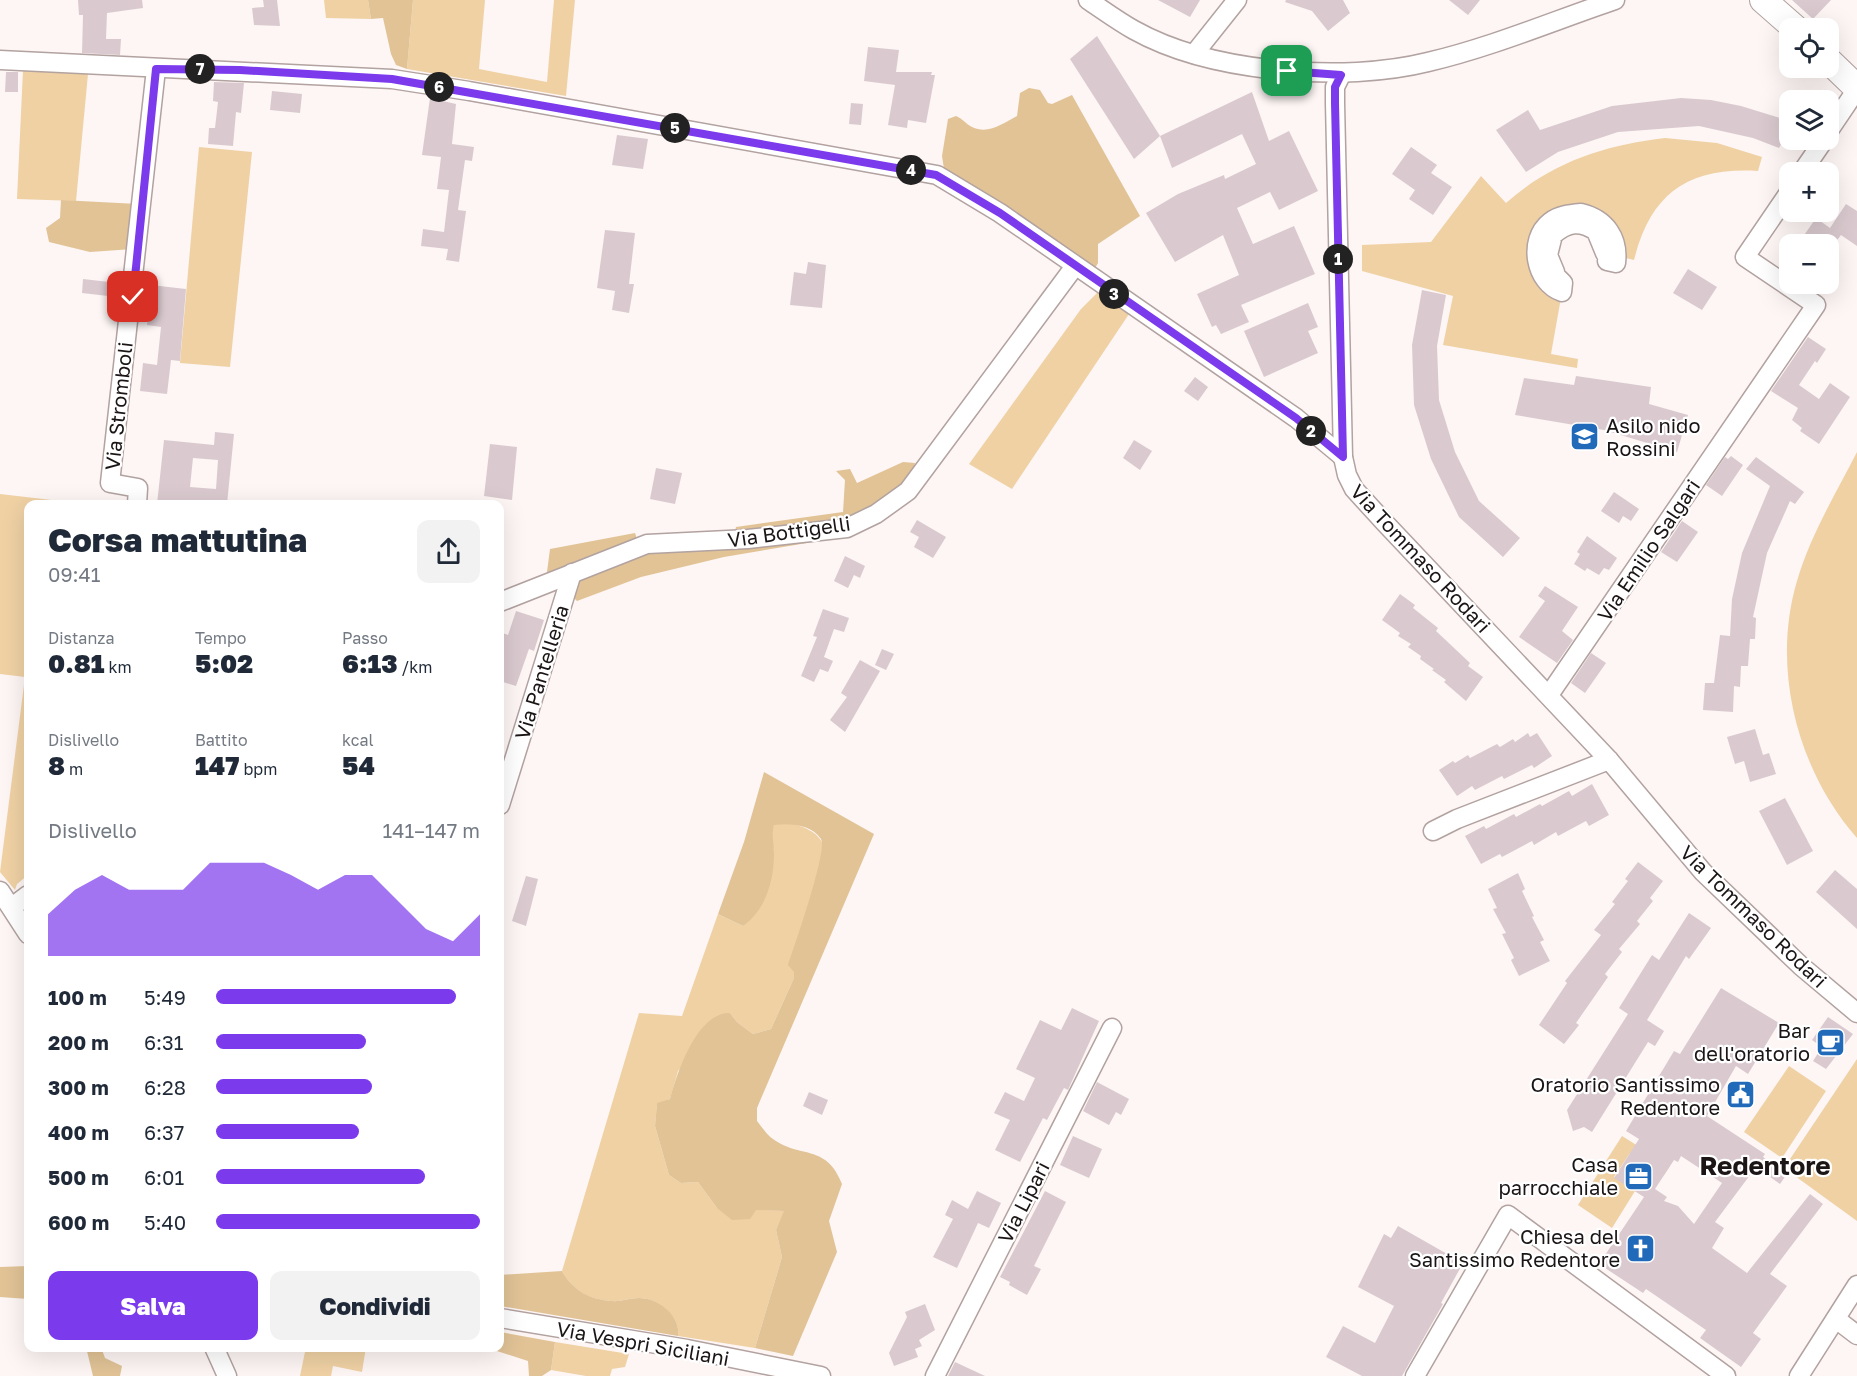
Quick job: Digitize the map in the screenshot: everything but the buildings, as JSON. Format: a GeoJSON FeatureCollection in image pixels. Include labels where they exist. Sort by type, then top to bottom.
{"type":"FeatureCollection","features":[{"type":"Feature","properties":{"kind":"street"},"geometry":{"type":"LineString","coordinates":[[1088,0],[1136,31],[1194,54],[1287,71],[1341,75],[1376,72],[1429,62],[1615,0]]}},
{"type":"Feature","properties":{"kind":"street"},"geometry":{"type":"LineString","coordinates":[[1194,54],[1237,0]]}},
{"type":"Feature","properties":{"kind":"street"},"geometry":{"type":"LineString","coordinates":[[0,60],[392,79],[936,175],[1000,213],[1296,418],[1343,457]]}},
{"type":"Feature","properties":{"kind":"street","name":"Via Stromboli"},"geometry":{"type":"LineString","coordinates":[[137,500],[138,488],[110,483],[156,69]]}},
{"type":"Feature","properties":{"kind":"street"},"geometry":{"type":"LineString","coordinates":[[1839,71],[1857,88],[1839,115]]}},
{"type":"Feature","properties":{"kind":"street","name":"Via Tommaso Rodari"},"geometry":{"type":"LineString","coordinates":[[1341,75],[1335,87],[1335,103],[1343,457],[1347,475],[1354,489],[1550,695],[1609,760],[1703,872],[1801,966],[1857,1013]]}},
{"type":"Feature","properties":{"kind":"street","name":"Via Emilio Salgari"},"geometry":{"type":"LineString","coordinates":[[1550,695],[1816,304],[1745,257],[1779,207]]}},
{"type":"Feature","properties":{"kind":"street"},"geometry":{"type":"LineString","coordinates":[[1581,213],[1598,219],[1612,235],[1616,245],[1616,263],[1607,261],[1609,254],[1605,253],[1596,231],[1579,223],[1568,224],[1553,235],[1549,245],[1548,255],[1554,274],[1563,283],[1562,292],[1556,290],[1543,277],[1537,260],[1538,242],[1549,223],[1558,217],[1581,213]]}},
{"type":"Feature","properties":{"kind":"street","name":"Via Bottigelli"},"geometry":{"type":"LineString","coordinates":[[504,600],[647,544],[748,539],[847,528],[876,514],[908,490],[1074,266]]}},
{"type":"Feature","properties":{"kind":"street","name":"Via Pantelleria"},"geometry":{"type":"LineString","coordinates":[[504,792],[572,573]]}},
{"type":"Feature","properties":{"kind":"street"},"geometry":{"type":"LineString","coordinates":[[1433,831],[1457,819],[1609,760]]}},
{"type":"Feature","properties":{"kind":"street"},"geometry":{"type":"LineString","coordinates":[[0,891],[24,927]]}},
{"type":"Feature","properties":{"kind":"street"},"geometry":{"type":"LineString","coordinates":[[12,907],[24,898]]}},
{"type":"Feature","properties":{"kind":"street","name":"Via Lipari"},"geometry":{"type":"LineString","coordinates":[[935,1376],[1112,1028]]}},
{"type":"Feature","properties":{"kind":"street"},"geometry":{"type":"LineString","coordinates":[[1415,1376],[1508,1215],[1726,1376]]}},
{"type":"Feature","properties":{"kind":"street"},"geometry":{"type":"LineString","coordinates":[[1799,1376],[1857,1285]]}},
{"type":"Feature","properties":{"kind":"street","name":"Via Vespri Siciliani"},"geometry":{"type":"LineString","coordinates":[[504,1319],[687,1349],[821,1376]]}},
{"type":"Feature","properties":{"kind":"street"},"geometry":{"type":"LineString","coordinates":[[1836,1319],[1857,1335]]}},
{"type":"Feature","properties":{"kind":"street"},"geometry":{"type":"LineString","coordinates":[[216,1352],[228,1376]]}},
{"type":"Feature","properties":{"kind":"shaded area"},"geometry":{"type":"Polygon","coordinates":[[[324,0],[368,0],[371,19],[326,18],[324,0]]]}},
{"type":"Feature","properties":{"kind":"shaded area"},"geometry":{"type":"Polygon","coordinates":[[[368,0],[413,0],[407,69],[396,65],[391,54],[383,18],[371,19],[368,0]]]}},
{"type":"Feature","properties":{"kind":"shaded area"},"geometry":{"type":"Polygon","coordinates":[[[413,0],[485,0],[479,69],[547,82],[554,0],[575,0],[566,96],[407,69],[413,0]]]}},
{"type":"Feature","properties":{"kind":"shaded area"},"geometry":{"type":"Polygon","coordinates":[[[23,70],[88,74],[76,201],[17,199],[23,70]]]}},
{"type":"Feature","properties":{"kind":"shaded area"},"geometry":{"type":"Polygon","coordinates":[[[1029,88],[1040,90],[1048,103],[1052,104],[1072,95],[1140,216],[1098,244],[1098,263],[1094,270],[944,169],[942,156],[948,119],[956,116],[970,126],[984,130],[996,127],[1017,116],[1020,93],[1029,88]]]}},
{"type":"Feature","properties":{"kind":"shaded area"},"geometry":{"type":"Polygon","coordinates":[[[1665,138],[1717,143],[1762,157],[1758,171],[1711,174],[1692,180],[1676,189],[1662,201],[1651,217],[1641,237],[1634,260],[1617,256],[1616,245],[1549,223],[1562,292],[1551,354],[1578,359],[1577,368],[1443,345],[1453,296],[1362,271],[1362,245],[1431,242],[1481,176],[1506,203],[1542,177],[1580,158],[1621,145],[1665,138]]]}},
{"type":"Feature","properties":{"kind":"shaded area"},"geometry":{"type":"Polygon","coordinates":[[[199,147],[252,152],[230,367],[180,363],[199,147]]]}},
{"type":"Feature","properties":{"kind":"shaded area"},"geometry":{"type":"Polygon","coordinates":[[[61,200],[138,204],[133,249],[90,252],[49,242],[46,228],[60,218],[61,200]]]}},
{"type":"Feature","properties":{"kind":"shaded area"},"geometry":{"type":"Polygon","coordinates":[[[1100,290],[1131,311],[1012,489],[969,464],[1081,309],[1100,290]]]}},
{"type":"Feature","properties":{"kind":"shaded area"},"geometry":{"type":"Polygon","coordinates":[[[1857,452],[1857,838],[1836,811],[1805,750],[1795,717],[1789,683],[1787,648],[1790,614],[1802,564],[1824,515],[1857,452]]]}},
{"type":"Feature","properties":{"kind":"shaded area"},"geometry":{"type":"Polygon","coordinates":[[[903,462],[915,463],[911,482],[845,523],[734,535],[736,527],[843,512],[845,480],[836,471],[850,469],[857,483],[903,462]]]}},
{"type":"Feature","properties":{"kind":"shaded area"},"geometry":{"type":"Polygon","coordinates":[[[0,494],[52,500],[24,500],[24,677],[0,674],[0,494]]]}},
{"type":"Feature","properties":{"kind":"shaded area"},"geometry":{"type":"Polygon","coordinates":[[[635,533],[639,545],[555,578],[547,572],[550,549],[635,533]]]}},
{"type":"Feature","properties":{"kind":"shaded area"},"geometry":{"type":"Polygon","coordinates":[[[843,537],[724,557],[641,577],[577,601],[568,592],[574,574],[648,546],[843,537]]]}},
{"type":"Feature","properties":{"kind":"shaded area"},"geometry":{"type":"Polygon","coordinates":[[[24,685],[24,878],[17,884],[15,890],[0,872],[24,685]]]}},
{"type":"Feature","properties":{"kind":"shaded area"},"geometry":{"type":"Polygon","coordinates":[[[764,772],[874,834],[757,1108],[757,1121],[771,1137],[783,1145],[820,1157],[828,1162],[836,1171],[842,1184],[829,1221],[837,1252],[793,1356],[755,1348],[782,1257],[776,1230],[784,1211],[756,1210],[750,1219],[732,1220],[717,1208],[698,1182],[681,1183],[669,1175],[655,1126],[657,1103],[670,1099],[683,1060],[698,1033],[708,1022],[718,1015],[730,1013],[737,1022],[753,1034],[771,1029],[794,978],[794,972],[788,965],[820,861],[822,847],[821,839],[817,834],[806,827],[774,825],[772,874],[767,894],[758,912],[743,926],[718,914],[744,842],[764,772]]]}},
{"type":"Feature","properties":{"kind":"shaded area"},"geometry":{"type":"Polygon","coordinates":[[[790,823],[814,833],[824,846],[794,978],[771,1029],[753,1034],[737,1022],[730,1013],[678,1071],[670,1099],[657,1104],[655,1126],[669,1175],[681,1183],[698,1182],[717,1208],[785,1211],[776,1230],[782,1257],[755,1348],[678,1336],[676,1322],[672,1315],[654,1301],[639,1298],[614,1301],[588,1296],[576,1288],[562,1271],[639,1013],[682,1016],[718,914],[743,926],[774,850],[770,838],[774,824],[790,823]]]}},
{"type":"Feature","properties":{"kind":"shaded area"},"geometry":{"type":"Polygon","coordinates":[[[1857,1059],[1857,1221],[1784,1168],[1857,1059]]]}},
{"type":"Feature","properties":{"kind":"shaded area"},"geometry":{"type":"Polygon","coordinates":[[[1789,1066],[1826,1091],[1782,1158],[1744,1132],[1789,1066]]]}},
{"type":"Feature","properties":{"kind":"shaded area"},"geometry":{"type":"Polygon","coordinates":[[[1622,1136],[1670,1166],[1664,1175],[1630,1153],[1614,1177],[1635,1191],[1612,1228],[1578,1205],[1622,1136]]]}},
{"type":"Feature","properties":{"kind":"shaded area"},"geometry":{"type":"Polygon","coordinates":[[[24,1266],[24,1299],[0,1297],[0,1267],[24,1266]]]}},
{"type":"Feature","properties":{"kind":"shaded area"},"geometry":{"type":"Polygon","coordinates":[[[562,1271],[576,1288],[588,1296],[614,1301],[639,1298],[654,1301],[672,1315],[678,1329],[678,1336],[504,1307],[504,1275],[562,1271]]]}},
{"type":"Feature","properties":{"kind":"shaded area"},"geometry":{"type":"Polygon","coordinates":[[[504,1333],[555,1342],[551,1370],[542,1376],[529,1376],[528,1361],[500,1352],[504,1352],[504,1333]]]}},
{"type":"Feature","properties":{"kind":"shaded area"},"geometry":{"type":"Polygon","coordinates":[[[555,1342],[629,1354],[625,1367],[612,1369],[610,1376],[586,1376],[551,1370],[555,1342]]]}},
{"type":"Feature","properties":{"kind":"shaded area"},"geometry":{"type":"Polygon","coordinates":[[[87,1352],[103,1352],[105,1358],[122,1366],[120,1376],[93,1376],[87,1352]]]}},
{"type":"Feature","properties":{"kind":"shaded area"},"geometry":{"type":"Polygon","coordinates":[[[305,1352],[365,1352],[362,1372],[333,1366],[331,1376],[300,1376],[305,1352]]]}},
{"type":"Feature","properties":{"kind":"place","name":"Asilo nido Rossini"},"geometry":{"type":"Point","coordinates":[1585,437]}},
{"type":"Feature","properties":{"kind":"place","name":"Bar dell'oratorio"},"geometry":{"type":"Point","coordinates":[1831,1042]}},
{"type":"Feature","properties":{"kind":"place","name":"Oratorio Santissimo Redentore"},"geometry":{"type":"Point","coordinates":[1741,1095]}},
{"type":"Feature","properties":{"kind":"place","name":"Casa parrocchiale"},"geometry":{"type":"Point","coordinates":[1639,1176]}},
{"type":"Feature","properties":{"kind":"place","name":"Chiesa del Santissimo Redentore"},"geometry":{"type":"Point","coordinates":[1641,1248]}},
{"type":"Feature","properties":{"kind":"district","name":"Redentore"},"geometry":{"type":"Point","coordinates":[1765,1165]}},
{"type":"Feature","properties":{"kind":"route"},"geometry":{"type":"LineString","coordinates":[[133,297],[156,69],[240,70],[392,79],[936,175],[1000,213],[1296,418],[1343,457],[1335,103],[1335,87],[1341,75],[1287,71]]}}]}
